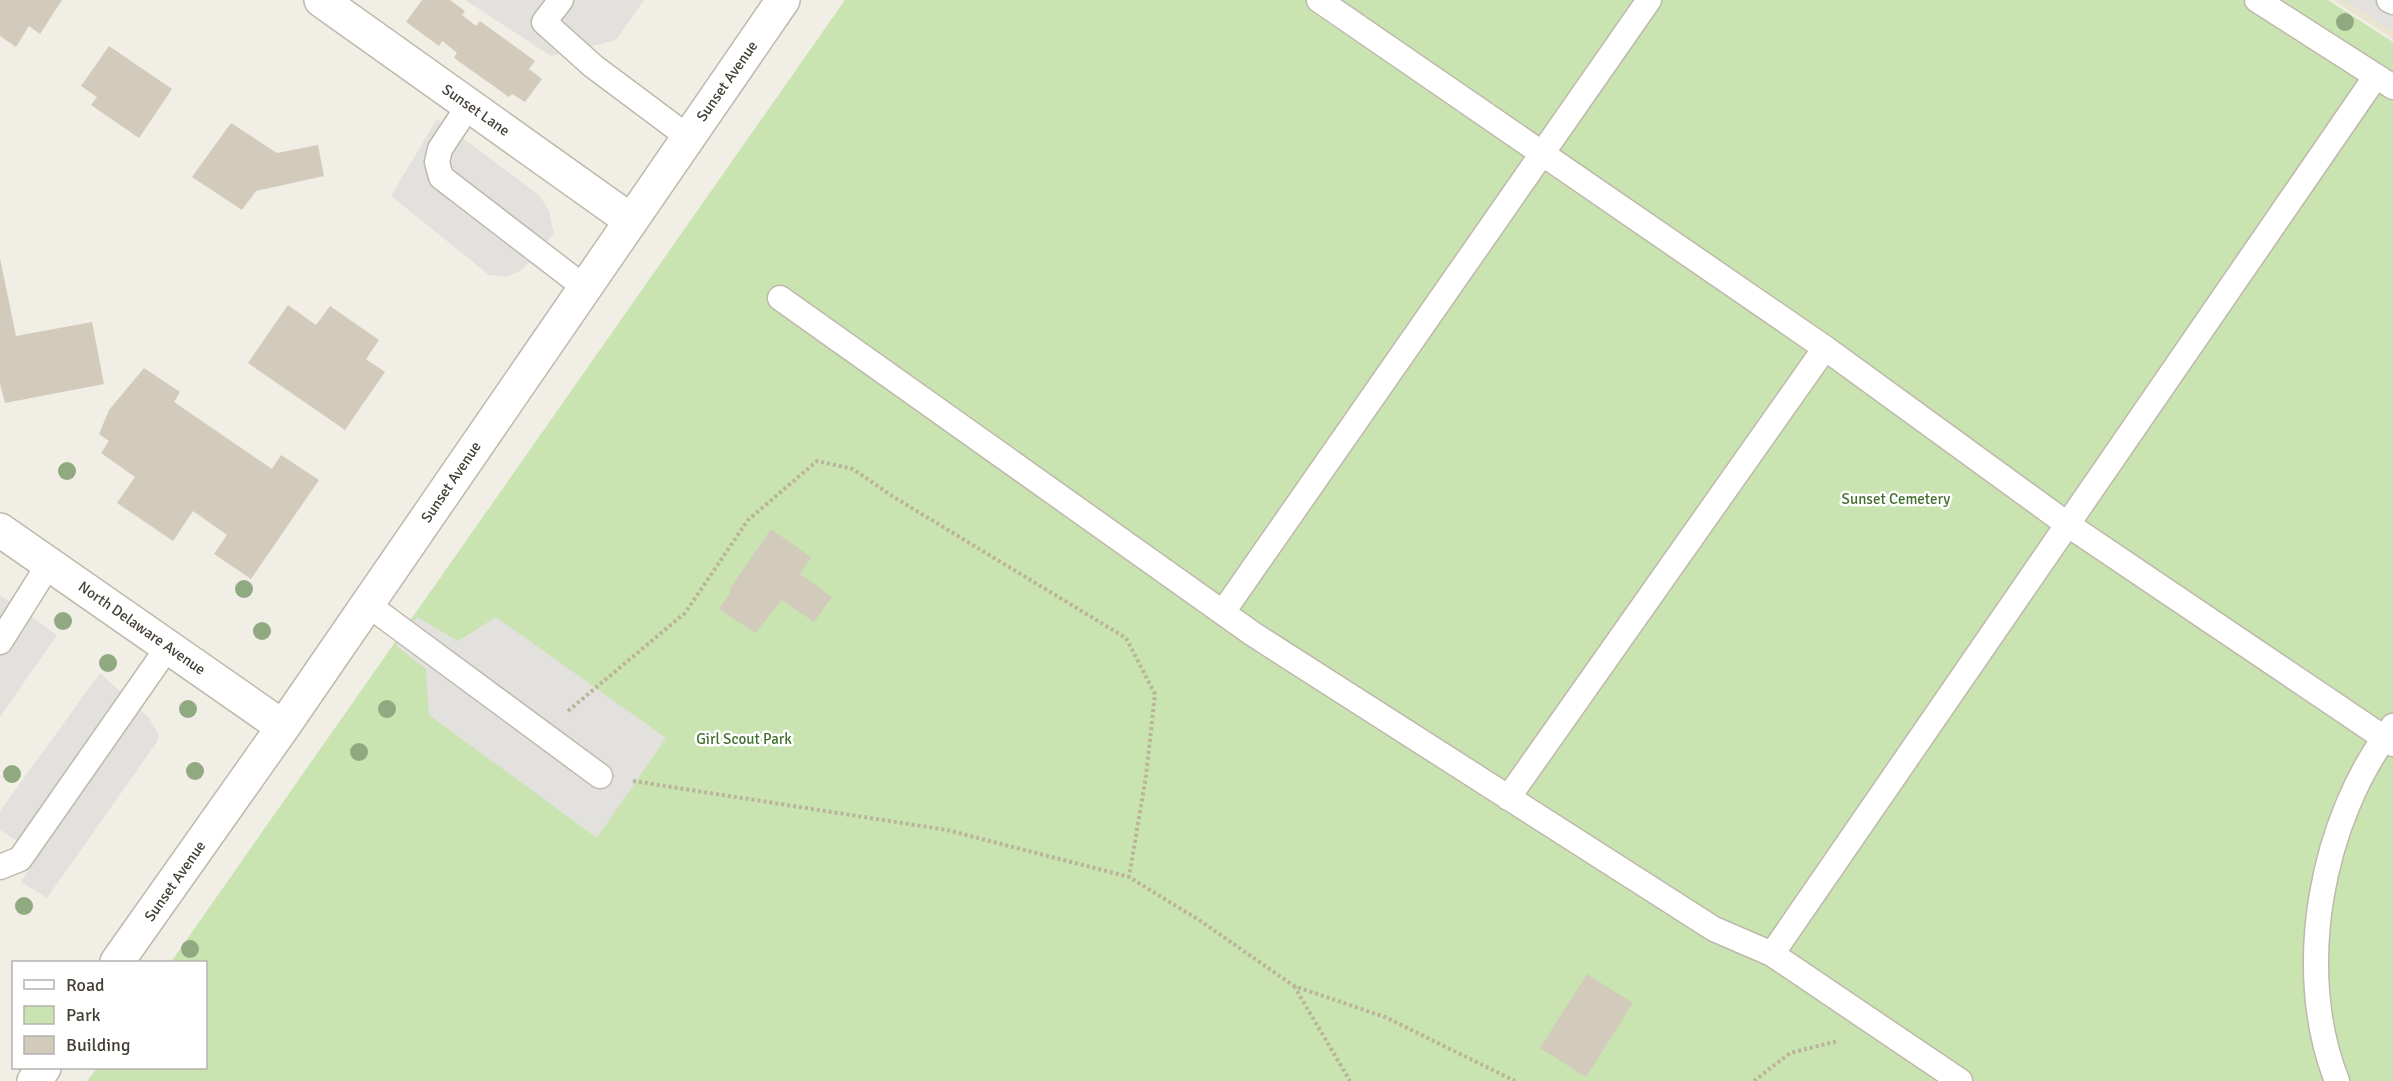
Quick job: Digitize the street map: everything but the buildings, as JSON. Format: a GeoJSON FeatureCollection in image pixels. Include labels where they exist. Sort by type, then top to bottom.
{"type":"FeatureCollection","features":[{"type":"Feature","properties":{"kind":"street","name":"Sunset Lane"},"geometry":{"type":"LineString","coordinates":[[321,0],[630,220]]}},
{"type":"Feature","properties":{"kind":"street","name":"Sunset Avenue"},"geometry":{"type":"LineString","coordinates":[[118,961],[284,727],[783,0]]}},
{"type":"Feature","properties":{"kind":"street","name":"North Delaware Avenue"},"geometry":{"type":"LineString","coordinates":[[0,530],[284,727]]}},
{"type":"Feature","properties":{"kind":"street"},"geometry":{"type":"LineString","coordinates":[[34,1081],[43,1069]]}},
{"type":"Feature","properties":{"kind":"lane"},"geometry":{"type":"LineString","coordinates":[[561,0],[544,22],[593,66],[688,137]]}},
{"type":"Feature","properties":{"kind":"lane"},"geometry":{"type":"LineString","coordinates":[[1318,0],[1825,348],[2067,524],[2390,736],[2358,780],[2339,826],[2325,876],[2317,925],[2316,976],[2322,1017],[2337,1081]]}},
{"type":"Feature","properties":{"kind":"lane"},"geometry":{"type":"LineString","coordinates":[[1223,612],[1649,0]]}},
{"type":"Feature","properties":{"kind":"lane"},"geometry":{"type":"LineString","coordinates":[[1772,954],[2067,524],[2384,82],[2257,0]]}},
{"type":"Feature","properties":{"kind":"lane"},"geometry":{"type":"LineString","coordinates":[[2389,0],[2393,3]]}},
{"type":"Feature","properties":{"kind":"lane"},"geometry":{"type":"LineString","coordinates":[[469,105],[440,149],[437,162],[441,177],[584,287]]}},
{"type":"Feature","properties":{"kind":"lane"},"geometry":{"type":"LineString","coordinates":[[780,298],[1252,634],[1714,929],[1772,954],[1960,1081]]}},
{"type":"Feature","properties":{"kind":"lane"},"geometry":{"type":"LineString","coordinates":[[1508,798],[1825,348]]}},
{"type":"Feature","properties":{"kind":"lane"},"geometry":{"type":"LineString","coordinates":[[0,642],[49,564]]}},
{"type":"Feature","properties":{"kind":"lane"},"geometry":{"type":"LineString","coordinates":[[367,604],[600,776]]}},
{"type":"Feature","properties":{"kind":"lane"},"geometry":{"type":"LineString","coordinates":[[0,867],[20,859],[168,647]]}},
{"type":"Feature","properties":{"kind":"path"},"geometry":{"type":"LineString","coordinates":[[542,733],[685,613],[748,520],[808,468],[817,461],[853,469],[892,496],[1126,638],[1155,694],[1146,776],[1129,877]]}},
{"type":"Feature","properties":{"kind":"path"},"geometry":{"type":"LineString","coordinates":[[600,776],[947,830],[1129,877],[1199,920],[1294,986],[1385,1017],[1515,1081]]}},
{"type":"Feature","properties":{"kind":"path"},"geometry":{"type":"LineString","coordinates":[[1294,986],[1350,1081]]}},
{"type":"Feature","properties":{"kind":"path"},"geometry":{"type":"LineString","coordinates":[[1754,1081],[1790,1053],[1836,1040],[1846,1043]]}},
{"type":"Feature","properties":{"kind":"shaded area"},"geometry":{"type":"Polygon","coordinates":[[[465,0],[644,0],[616,40],[551,56],[465,0]]]}},
{"type":"Feature","properties":{"kind":"shaded area"},"geometry":{"type":"Polygon","coordinates":[[[2333,0],[2393,0],[2393,39],[2333,0]]]}},
{"type":"Feature","properties":{"kind":"shaded area"},"geometry":{"type":"Polygon","coordinates":[[[2345,0],[2393,0],[2393,31],[2345,0]]]}},
{"type":"Feature","properties":{"kind":"shaded area"},"geometry":{"type":"Polygon","coordinates":[[[437,119],[540,196],[549,211],[554,234],[522,270],[507,277],[489,275],[391,196],[437,119]]]}},
{"type":"Feature","properties":{"kind":"shaded area"},"geometry":{"type":"Polygon","coordinates":[[[0,595],[57,635],[0,717],[0,595]]]}},
{"type":"Feature","properties":{"kind":"shaded area"},"geometry":{"type":"Polygon","coordinates":[[[417,617],[458,641],[496,617],[666,738],[597,838],[429,715],[426,669],[396,646],[417,617]]]}},
{"type":"Feature","properties":{"kind":"shaded area"},"geometry":{"type":"Polygon","coordinates":[[[100,673],[149,718],[159,735],[157,742],[47,898],[21,882],[38,855],[0,830],[0,811],[100,673]]]}},
{"type":"Feature","properties":{"kind":"green space","name":"Sunset Cemetery"},"geometry":{"type":"Polygon","coordinates":[[[845,0],[2328,0],[2393,42],[2393,1081],[87,1081],[96,1069],[207,1069],[207,961],[172,961],[845,0]]]}},
{"type":"Feature","properties":{"kind":"park label","name":"Girl Scout Park"},"geometry":{"type":"Point","coordinates":[744,739]}}]}
